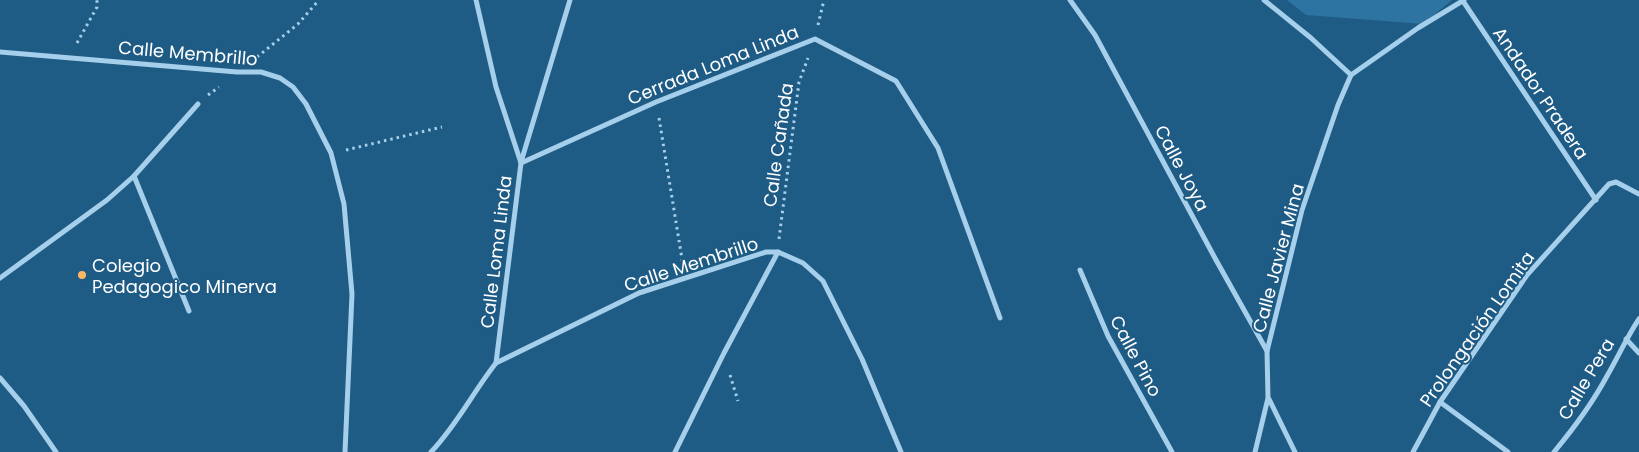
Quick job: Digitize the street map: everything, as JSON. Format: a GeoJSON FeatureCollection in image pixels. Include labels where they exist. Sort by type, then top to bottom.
{"type":"FeatureCollection","features":[{"type":"Feature","properties":{"kind":"street","name":"Calle Loma Linda"},"geometry":{"type":"LineString","coordinates":[[476,0],[496,87],[521,163],[506,269],[496,363]]}},
{"type":"Feature","properties":{"kind":"street"},"geometry":{"type":"LineString","coordinates":[[521,163],[570,0]]}},
{"type":"Feature","properties":{"kind":"street","name":"Calle Joya"},"geometry":{"type":"LineString","coordinates":[[1070,0],[1095,35],[1216,260],[1267,350]]}},
{"type":"Feature","properties":{"kind":"street"},"geometry":{"type":"LineString","coordinates":[[1264,0],[1311,38],[1350,75],[1410,33],[1464,0]]}},
{"type":"Feature","properties":{"kind":"street","name":"Andador Pradera"},"geometry":{"type":"LineString","coordinates":[[1464,0],[1596,200]]}},
{"type":"Feature","properties":{"kind":"street","name":"Cerrada Loma Linda"},"geometry":{"type":"LineString","coordinates":[[521,163],[656,102],[815,39],[896,80],[938,148],[1000,318]]}},
{"type":"Feature","properties":{"kind":"street","name":"Calle Membrillo"},"geometry":{"type":"LineString","coordinates":[[0,52],[237,72],[261,72],[280,78],[293,88],[306,104],[331,153],[344,204],[352,294],[345,452]]}},
{"type":"Feature","properties":{"kind":"street","name":"Calle Javier Mina"},"geometry":{"type":"LineString","coordinates":[[1255,452],[1268,398],[1267,350],[1302,210],[1350,75]]}},
{"type":"Feature","properties":{"kind":"street"},"geometry":{"type":"LineString","coordinates":[[0,278],[107,200],[134,176],[198,104]]}},
{"type":"Feature","properties":{"kind":"street"},"geometry":{"type":"LineString","coordinates":[[134,176],[189,310]]}},
{"type":"Feature","properties":{"kind":"street","name":"Prolongación Lomita"},"geometry":{"type":"LineString","coordinates":[[1413,452],[1440,402],[1527,275],[1610,184],[1616,182],[1639,194]]}},
{"type":"Feature","properties":{"kind":"street","name":"Calle Membrillo"},"geometry":{"type":"LineString","coordinates":[[431,452],[462,413],[480,383],[496,363],[639,293],[766,252],[778,252],[803,263],[823,281],[862,359],[900,452]]}},
{"type":"Feature","properties":{"kind":"street"},"geometry":{"type":"LineString","coordinates":[[675,452],[724,353],[778,252]]}},
{"type":"Feature","properties":{"kind":"street","name":"Calle Pino"},"geometry":{"type":"LineString","coordinates":[[1080,270],[1108,336],[1172,452]]}},
{"type":"Feature","properties":{"kind":"street","name":"Calle Pera"},"geometry":{"type":"LineString","coordinates":[[1554,452],[1582,419],[1639,319]]}},
{"type":"Feature","properties":{"kind":"street"},"geometry":{"type":"LineString","coordinates":[[1626,339],[1639,353]]}},
{"type":"Feature","properties":{"kind":"street"},"geometry":{"type":"LineString","coordinates":[[0,378],[24,406],[56,452]]}},
{"type":"Feature","properties":{"kind":"street"},"geometry":{"type":"LineString","coordinates":[[1268,398],[1295,452]]}},
{"type":"Feature","properties":{"kind":"street"},"geometry":{"type":"LineString","coordinates":[[1440,402],[1508,452]]}},
{"type":"Feature","properties":{"kind":"path"},"geometry":{"type":"LineString","coordinates":[[70,57],[97,7],[98,0]]}},
{"type":"Feature","properties":{"kind":"path"},"geometry":{"type":"LineString","coordinates":[[237,72],[298,24],[319,0]]}},
{"type":"Feature","properties":{"kind":"path","name":"Calle Cañada"},"geometry":{"type":"LineString","coordinates":[[778,252],[799,82],[815,39],[824,0]]}},
{"type":"Feature","properties":{"kind":"path"},"geometry":{"type":"LineString","coordinates":[[656,102],[686,278]]}},
{"type":"Feature","properties":{"kind":"path"},"geometry":{"type":"LineString","coordinates":[[331,153],[442,127]]}},
{"type":"Feature","properties":{"kind":"path"},"geometry":{"type":"LineString","coordinates":[[730,376],[738,401]]}},
{"type":"Feature","properties":{"kind":"shaded area"},"geometry":{"type":"Polygon","coordinates":[[[1287,0],[1452,0],[1423,24],[1306,15],[1287,0]]]}},
{"type":"Feature","properties":{"kind":"place","name":"Colegio Pedagogico Minerva"},"geometry":{"type":"Point","coordinates":[82,275]}}]}
